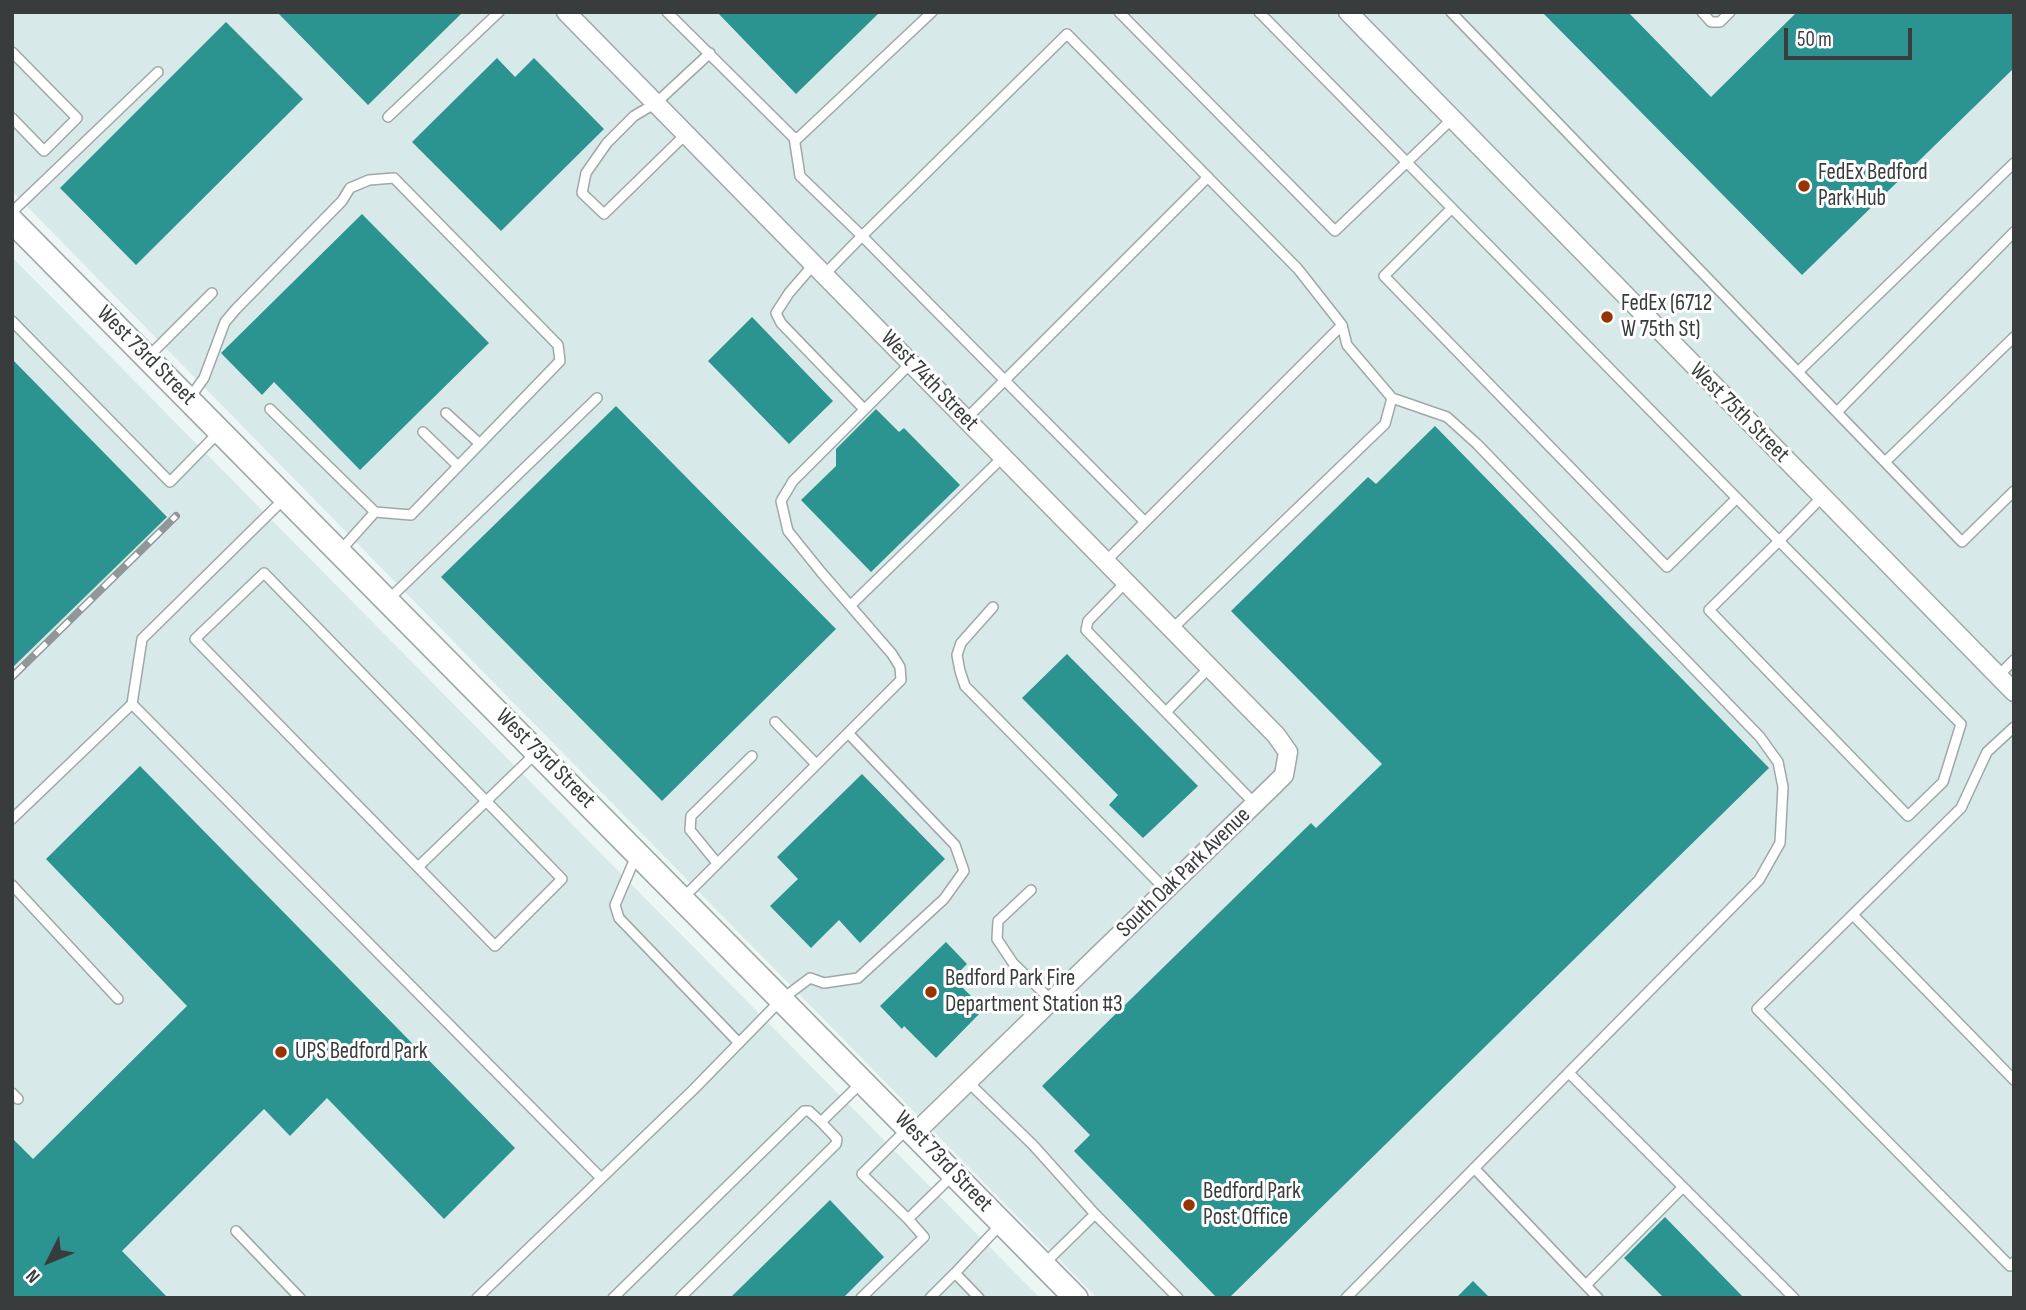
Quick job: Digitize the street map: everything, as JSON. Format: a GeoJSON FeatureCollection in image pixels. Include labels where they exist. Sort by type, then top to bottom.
{"type":"FeatureCollection","features":[{"type":"Feature","properties":{"kind":"street","name":"West 74th Street"},"geometry":{"type":"LineString","coordinates":[[566,12],[1210,667],[1276,735],[1288,752]]}},
{"type":"Feature","properties":{"kind":"street","name":"West 75th Street"},"geometry":{"type":"LineString","coordinates":[[1348,12],[2014,692]]}},
{"type":"Feature","properties":{"kind":"street","name":"West 73rd Street"},"geometry":{"type":"LineString","coordinates":[[12,221],[1076,1298]]}},
{"type":"Feature","properties":{"kind":"street","name":"South Oak Park Avenue"},"geometry":{"type":"LineString","coordinates":[[912,1130],[968,1082],[1284,775],[1288,752]]}},
{"type":"Feature","properties":{"kind":"lane"},"geometry":{"type":"LineString","coordinates":[[388,117],[499,12]]}},
{"type":"Feature","properties":{"kind":"lane"},"geometry":{"type":"LineString","coordinates":[[667,12],[796,140],[932,12]]}},
{"type":"Feature","properties":{"kind":"lane"},"geometry":{"type":"LineString","coordinates":[[1119,12],[1335,232],[1452,119]]}},
{"type":"Feature","properties":{"kind":"lane"},"geometry":{"type":"LineString","coordinates":[[1259,12],[1779,541],[1961,724],[1943,782],[1908,816],[1709,610],[1779,541],[1822,497]]}},
{"type":"Feature","properties":{"kind":"lane"},"geometry":{"type":"LineString","coordinates":[[1451,12],[1962,542],[2014,491]]}},
{"type":"Feature","properties":{"kind":"lane"},"geometry":{"type":"LineString","coordinates":[[1702,12],[1711,22],[1720,22],[1730,12]]}},
{"type":"Feature","properties":{"kind":"lane"},"geometry":{"type":"LineString","coordinates":[[864,410],[781,323],[776,313],[789,293],[862,236],[1067,34],[1298,269],[1342,325],[1347,345],[1392,398],[1447,417],[1477,444],[1760,737],[1778,762],[1783,787],[1780,844],[1759,880],[1346,1298]]}},
{"type":"Feature","properties":{"kind":"lane"},"geometry":{"type":"LineString","coordinates":[[12,52],[77,118],[44,151],[12,118]]}},
{"type":"Feature","properties":{"kind":"lane"},"geometry":{"type":"LineString","coordinates":[[686,134],[604,214],[582,193],[586,173],[607,143],[634,116],[656,103],[710,53]]}},
{"type":"Feature","properties":{"kind":"lane"},"geometry":{"type":"LineString","coordinates":[[12,212],[158,72]]}},
{"type":"Feature","properties":{"kind":"lane"},"geometry":{"type":"LineString","coordinates":[[794,137],[800,176],[1145,522]]}},
{"type":"Feature","properties":{"kind":"lane"},"geometry":{"type":"LineString","coordinates":[[1798,372],[2014,163]]}},
{"type":"Feature","properties":{"kind":"lane"},"geometry":{"type":"LineString","coordinates":[[966,419],[1208,177]]}},
{"type":"Feature","properties":{"kind":"lane"},"geometry":{"type":"LineString","coordinates":[[189,399],[204,377],[225,323],[236,309],[342,201],[350,188],[369,180],[394,178],[558,345],[561,361],[411,515],[375,512],[270,410]]}},
{"type":"Feature","properties":{"kind":"lane"},"geometry":{"type":"LineString","coordinates":[[1452,208],[1384,276],[1667,567],[1737,498]]}},
{"type":"Feature","properties":{"kind":"lane"},"geometry":{"type":"LineString","coordinates":[[1837,412],[2014,232]]}},
{"type":"Feature","properties":{"kind":"lane"},"geometry":{"type":"LineString","coordinates":[[148,357],[212,293]]}},
{"type":"Feature","properties":{"kind":"lane"},"geometry":{"type":"LineString","coordinates":[[12,321],[170,482],[220,431]]}},
{"type":"Feature","properties":{"kind":"lane"},"geometry":{"type":"LineString","coordinates":[[1106,561],[1342,325]]}},
{"type":"Feature","properties":{"kind":"lane"},"geometry":{"type":"LineString","coordinates":[[1885,462],[2014,337]]}},
{"type":"Feature","properties":{"kind":"lane"},"geometry":{"type":"LineString","coordinates":[[683,898],[901,680],[900,667],[892,654],[788,531],[781,501],[793,481],[911,363]]}},
{"type":"Feature","properties":{"kind":"lane"},"geometry":{"type":"LineString","coordinates":[[387,600],[597,398]]}},
{"type":"Feature","properties":{"kind":"lane"},"geometry":{"type":"LineString","coordinates":[[1172,629],[1385,424],[1392,398]]}},
{"type":"Feature","properties":{"kind":"lane"},"geometry":{"type":"LineString","coordinates":[[446,413],[480,444]]}},
{"type":"Feature","properties":{"kind":"lane"},"geometry":{"type":"LineString","coordinates":[[423,432],[458,466]]}},
{"type":"Feature","properties":{"kind":"lane"},"geometry":{"type":"LineString","coordinates":[[850,605],[1003,457]]}},
{"type":"Feature","properties":{"kind":"lane"},"geometry":{"type":"LineString","coordinates":[[12,819],[132,704],[142,639],[286,497]]}},
{"type":"Feature","properties":{"kind":"lane"},"geometry":{"type":"LineString","coordinates":[[340,552],[375,512]]}},
{"type":"Feature","properties":{"kind":"lane"},"geometry":{"type":"LineString","coordinates":[[264,573],[486,802],[562,880],[495,946],[195,639],[264,573]]}},
{"type":"Feature","properties":{"kind":"lane"},"geometry":{"type":"LineString","coordinates":[[1126,582],[1088,621],[1087,630],[1255,804]]}},
{"type":"Feature","properties":{"kind":"lane"},"geometry":{"type":"LineString","coordinates":[[993,607],[961,643],[957,655],[965,686],[1166,890]]}},
{"type":"Feature","properties":{"kind":"lane"},"geometry":{"type":"LineString","coordinates":[[1998,676],[2014,660]]}},
{"type":"Feature","properties":{"kind":"lane"},"geometry":{"type":"LineString","coordinates":[[1166,712],[1210,667]]}},
{"type":"Feature","properties":{"kind":"lane"},"geometry":{"type":"LineString","coordinates":[[132,704],[601,1178]]}},
{"type":"Feature","properties":{"kind":"lane"},"geometry":{"type":"LineString","coordinates":[[775,722],[816,764]]}},
{"type":"Feature","properties":{"kind":"lane"},"geometry":{"type":"LineString","coordinates":[[2014,727],[1987,752],[1961,808],[1757,1009],[2010,1266],[2014,1262]]}},
{"type":"Feature","properties":{"kind":"lane"},"geometry":{"type":"LineString","coordinates":[[477,1298],[782,999],[810,978],[824,983],[858,978],[944,899],[964,871],[955,845],[848,733]]}},
{"type":"Feature","properties":{"kind":"lane"},"geometry":{"type":"LineString","coordinates":[[418,867],[538,752]]}},
{"type":"Feature","properties":{"kind":"lane"},"geometry":{"type":"LineString","coordinates":[[718,863],[690,830],[691,816],[752,756]]}},
{"type":"Feature","properties":{"kind":"lane"},"geometry":{"type":"LineString","coordinates":[[637,852],[615,905],[619,918],[739,1043]]}},
{"type":"Feature","properties":{"kind":"lane"},"geometry":{"type":"LineString","coordinates":[[12,885],[118,999]]}},
{"type":"Feature","properties":{"kind":"lane"},"geometry":{"type":"LineString","coordinates":[[1031,890],[998,921],[997,939],[1013,963],[1052,1001]]}},
{"type":"Feature","properties":{"kind":"lane"},"geometry":{"type":"LineString","coordinates":[[1853,915],[2014,1080]]}},
{"type":"Feature","properties":{"kind":"lane"},"geometry":{"type":"LineString","coordinates":[[1569,1073],[1794,1298]]}},
{"type":"Feature","properties":{"kind":"lane"},"geometry":{"type":"LineString","coordinates":[[821,1122],[863,1081]]}},
{"type":"Feature","properties":{"kind":"lane"},"geometry":{"type":"LineString","coordinates":[[968,1082],[1033,1145],[1095,1214],[1178,1298]]}},
{"type":"Feature","properties":{"kind":"lane"},"geometry":{"type":"LineString","coordinates":[[613,1298],[804,1111],[810,1111],[837,1139],[836,1144],[680,1298]]}},
{"type":"Feature","properties":{"kind":"lane"},"geometry":{"type":"LineString","coordinates":[[861,1298],[924,1237],[862,1174],[912,1130]]}},
{"type":"Feature","properties":{"kind":"lane"},"geometry":{"type":"LineString","coordinates":[[1474,1168],[1598,1298]]}},
{"type":"Feature","properties":{"kind":"lane"},"geometry":{"type":"LineString","coordinates":[[908,1219],[955,1173]]}},
{"type":"Feature","properties":{"kind":"lane"},"geometry":{"type":"LineString","coordinates":[[1586,1285],[1683,1187]]}},
{"type":"Feature","properties":{"kind":"lane"},"geometry":{"type":"LineString","coordinates":[[1044,1264],[1095,1214]]}},
{"type":"Feature","properties":{"kind":"lane"},"geometry":{"type":"LineString","coordinates":[[930,1298],[1003,1222]]}},
{"type":"Feature","properties":{"kind":"lane"},"geometry":{"type":"LineString","coordinates":[[236,1231],[300,1298]]}},
{"type":"Feature","properties":{"kind":"lane"},"geometry":{"type":"LineString","coordinates":[[955,1273],[979,1298]]}},
{"type":"Feature","properties":{"kind":"shaded area"},"geometry":{"type":"Polygon","coordinates":[[[12,12],[2014,12],[2014,1298],[1097,1298],[12,191],[12,12]]]}},
{"type":"Feature","properties":{"kind":"shaded area"},"geometry":{"type":"Polygon","coordinates":[[[12,257],[1040,1298],[12,1298],[12,257]]]}},
{"type":"Feature","properties":{"kind":"building"},"geometry":{"type":"Polygon","coordinates":[[[277,12],[463,12],[368,105],[277,12]]]}},
{"type":"Feature","properties":{"kind":"building"},"geometry":{"type":"Polygon","coordinates":[[[717,12],[880,12],[796,94],[717,12]]]}},
{"type":"Feature","properties":{"kind":"building","name":"FedEx Bedford Park Hub"},"geometry":{"type":"Polygon","coordinates":[[[1542,12],[1628,12],[1711,97],[1797,12],[2014,12],[2014,68],[1802,275],[1542,12]]]}},
{"type":"Feature","properties":{"kind":"building"},"geometry":{"type":"Polygon","coordinates":[[[226,22],[303,99],[136,265],[60,188],[226,22]]]}},
{"type":"Feature","properties":{"kind":"building"},"geometry":{"type":"Polygon","coordinates":[[[497,58],[515,77],[534,58],[604,129],[501,231],[412,142],[497,58]]]}},
{"type":"Feature","properties":{"kind":"building"},"geometry":{"type":"Polygon","coordinates":[[[362,214],[489,343],[360,470],[274,382],[262,395],[221,353],[362,214]]]}},
{"type":"Feature","properties":{"kind":"building"},"geometry":{"type":"Polygon","coordinates":[[[752,317],[833,401],[789,444],[708,361],[752,317]]]}},
{"type":"Feature","properties":{"kind":"building"},"geometry":{"type":"Polygon","coordinates":[[[12,359],[167,517],[12,668],[12,359]]]}},
{"type":"Feature","properties":{"kind":"building"},"geometry":{"type":"Polygon","coordinates":[[[616,406],[836,629],[662,801],[441,577],[616,406]]]}},
{"type":"Feature","properties":{"kind":"building"},"geometry":{"type":"Polygon","coordinates":[[[876,409],[899,432],[904,428],[960,485],[871,572],[801,500],[836,466],[836,449],[876,409]]]}},
{"type":"Feature","properties":{"kind":"building"},"geometry":{"type":"Polygon","coordinates":[[[1435,426],[1769,768],[1229,1298],[1217,1298],[1074,1151],[1090,1135],[1042,1086],[1311,823],[1316,828],[1382,764],[1231,611],[1368,477],[1376,484],[1435,426]]]}},
{"type":"Feature","properties":{"kind":"building"},"geometry":{"type":"Polygon","coordinates":[[[1067,654],[1198,786],[1143,838],[1109,805],[1118,795],[1022,698],[1067,654]]]}},
{"type":"Feature","properties":{"kind":"building","name":"UPS Bedford Park"},"geometry":{"type":"Polygon","coordinates":[[[140,766],[515,1148],[444,1219],[327,1098],[290,1136],[264,1109],[122,1251],[168,1298],[12,1298],[12,1138],[33,1159],[187,1006],[46,859],[140,766]]]}},
{"type":"Feature","properties":{"kind":"building"},"geometry":{"type":"Polygon","coordinates":[[[862,774],[945,859],[860,943],[839,920],[811,948],[770,906],[798,879],[777,857],[862,774]]]}},
{"type":"Feature","properties":{"kind":"building","name":"Bedford Park Fire Department Station #3"},"geometry":{"type":"Polygon","coordinates":[[[946,942],[967,964],[953,978],[984,1009],[936,1058],[880,1006],[946,942]]]}},
{"type":"Feature","properties":{"kind":"building"},"geometry":{"type":"Polygon","coordinates":[[[830,1200],[884,1257],[843,1298],[730,1298],[830,1200]]]}},
{"type":"Feature","properties":{"kind":"building"},"geometry":{"type":"Polygon","coordinates":[[[1665,1217],[1744,1298],[1664,1298],[1624,1258],[1665,1217]]]}},
{"type":"Feature","properties":{"kind":"building"},"geometry":{"type":"Polygon","coordinates":[[[1473,1281],[1490,1298],[1456,1298],[1473,1281]]]}},
{"type":"Feature","properties":{"kind":"railway"},"geometry":{"type":"LineString","coordinates":[[12,677],[176,516]]}},
{"type":"Feature","properties":{"kind":"place","name":"FedEx Bedford Park Hub"},"geometry":{"type":"Point","coordinates":[1804,186]}},
{"type":"Feature","properties":{"kind":"place","name":"FedEx (6712 W 75th St)"},"geometry":{"type":"Point","coordinates":[1607,317]}},
{"type":"Feature","properties":{"kind":"place","name":"Bedford Park Fire Department Station #3"},"geometry":{"type":"Point","coordinates":[931,992]}},
{"type":"Feature","properties":{"kind":"place","name":"UPS Bedford Park"},"geometry":{"type":"Point","coordinates":[281,1052]}},
{"type":"Feature","properties":{"kind":"place","name":"Bedford Park Post Office"},"geometry":{"type":"Point","coordinates":[1189,1205]}}]}
